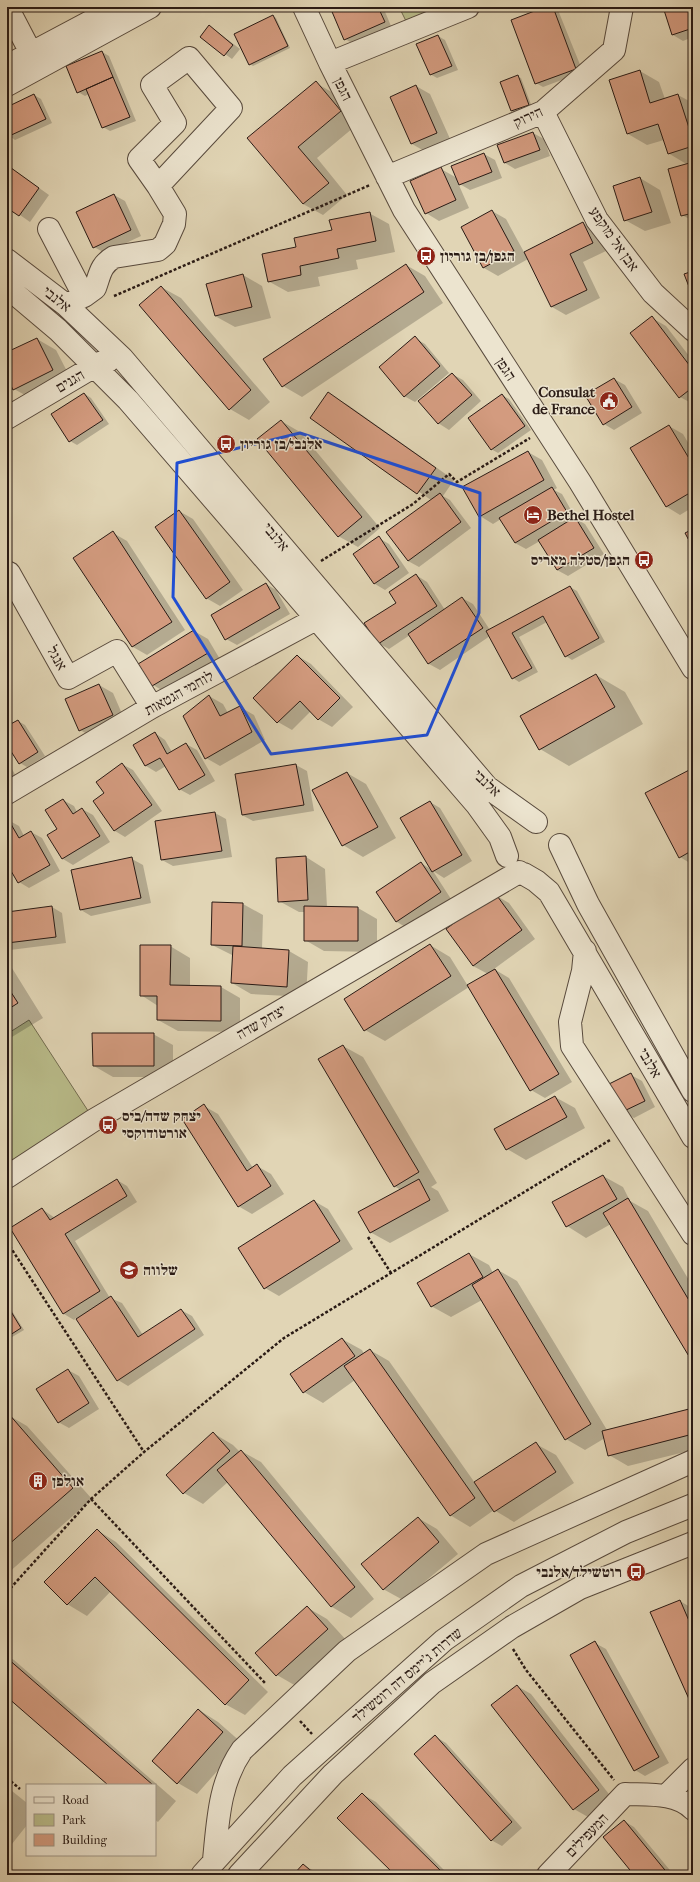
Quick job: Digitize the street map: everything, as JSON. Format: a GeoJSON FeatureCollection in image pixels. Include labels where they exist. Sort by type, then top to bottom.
{"type":"FeatureCollection","features":[{"type":"Feature","properties":{"kind":"street"},"geometry":{"type":"LineString","coordinates":[[7,7],[31,53]]}},
{"type":"Feature","properties":{"kind":"street"},"geometry":{"type":"LineString","coordinates":[[7,66],[118,7]]}},
{"type":"Feature","properties":{"kind":"street"},"geometry":{"type":"LineString","coordinates":[[7,85],[150,7]]}},
{"type":"Feature","properties":{"kind":"street","name":"הגפן"},"geometry":{"type":"LineString","coordinates":[[295,7],[330,63]]}},
{"type":"Feature","properties":{"kind":"street","name":"הגפן"},"geometry":{"type":"LineString","coordinates":[[304,7],[386,177],[422,239],[546,428],[693,668]]}},
{"type":"Feature","properties":{"kind":"street","name":"הגפן"},"geometry":{"type":"LineString","coordinates":[[330,63],[468,7]]}},
{"type":"Feature","properties":{"kind":"street","name":"הירוק"},"geometry":{"type":"LineString","coordinates":[[386,177],[543,112],[614,50],[622,7]]}},
{"type":"Feature","properties":{"kind":"street"},"geometry":{"type":"LineString","coordinates":[[25,301],[45,308],[53,309],[75,301],[95,288],[98,274],[108,260],[114,257],[158,250],[166,244],[174,224],[175,214],[139,158],[175,123],[152,85],[189,58],[231,108],[158,186]]}},
{"type":"Feature","properties":{"kind":"street","name":"אבן אל מוקפע"},"geometry":{"type":"LineString","coordinates":[[543,112],[597,220],[653,293],[693,330]]}},
{"type":"Feature","properties":{"kind":"street"},"geometry":{"type":"LineString","coordinates":[[49,229],[75,301]]}},
{"type":"Feature","properties":{"kind":"street","name":"אלנבי"},"geometry":{"type":"LineString","coordinates":[[7,260],[75,301],[487,787],[536,822],[545,825],[552,830],[557,837],[588,904],[693,1091]]}},
{"type":"Feature","properties":{"kind":"street","name":"אלנבי"},"geometry":{"type":"LineString","coordinates":[[7,287],[25,301],[96,366],[128,400],[477,805],[500,837],[517,867],[549,892],[693,1137]]}},
{"type":"Feature","properties":{"kind":"street","name":"הגנים"},"geometry":{"type":"LineString","coordinates":[[7,418],[96,366],[111,361],[125,365],[136,373]]}},
{"type":"Feature","properties":{"kind":"street","name":"אנגל"},"geometry":{"type":"LineString","coordinates":[[8,574],[68,678],[117,651],[152,708]]}},
{"type":"Feature","properties":{"kind":"street"},"geometry":{"type":"LineString","coordinates":[[316,619],[321,618],[340,622],[356,632]]}},
{"type":"Feature","properties":{"kind":"street","name":"לוחמי הגטאות"},"geometry":{"type":"LineString","coordinates":[[7,793],[152,708],[316,619]]}},
{"type":"Feature","properties":{"kind":"street"},"geometry":{"type":"LineString","coordinates":[[536,822],[519,826],[512,832],[506,844],[517,867],[537,876],[552,869],[560,854],[560,845]]}},
{"type":"Feature","properties":{"kind":"street","name":"יצחק שדה"},"geometry":{"type":"LineString","coordinates":[[7,1177],[100,1116],[517,867]]}},
{"type":"Feature","properties":{"kind":"street"},"geometry":{"type":"LineString","coordinates":[[585,951],[583,971],[570,1022],[572,1046],[693,1234]]}},
{"type":"Feature","properties":{"kind":"street"},"geometry":{"type":"LineString","coordinates":[[208,1867],[221,1797],[234,1762],[242,1750],[347,1651],[486,1554],[693,1461]]}},
{"type":"Feature","properties":{"kind":"street","name":"שדרות ג'יימס דה רוטשילד"},"geometry":{"type":"LineString","coordinates":[[208,1867],[292,1776],[444,1640],[521,1586],[626,1532],[693,1505]]}},
{"type":"Feature","properties":{"kind":"street","name":"שדרות ג'יימס דה רוטשילד"},"geometry":{"type":"LineString","coordinates":[[239,1875],[333,1774],[432,1683],[512,1626],[580,1588],[693,1543]]}},
{"type":"Feature","properties":{"kind":"street"},"geometry":{"type":"LineString","coordinates":[[667,1795],[693,1769]]}},
{"type":"Feature","properties":{"kind":"street"},"geometry":{"type":"LineString","coordinates":[[625,1794],[667,1795],[688,1804],[693,1809]]}},
{"type":"Feature","properties":{"kind":"street","name":"המעפילים"},"geometry":{"type":"LineString","coordinates":[[548,1875],[625,1794]]}},
{"type":"Feature","properties":{"kind":"path"},"geometry":{"type":"LineString","coordinates":[[111,297],[386,177]]}},
{"type":"Feature","properties":{"kind":"path"},"geometry":{"type":"LineString","coordinates":[[305,571],[413,504],[449,474],[457,482],[546,428]]}},
{"type":"Feature","properties":{"kind":"path"},"geometry":{"type":"LineString","coordinates":[[7,1592],[91,1499],[144,1452],[284,1338],[626,1131]]}},
{"type":"Feature","properties":{"kind":"path"},"geometry":{"type":"LineString","coordinates":[[368,1237],[391,1273]]}},
{"type":"Feature","properties":{"kind":"path"},"geometry":{"type":"LineString","coordinates":[[7,1242],[144,1452]]}},
{"type":"Feature","properties":{"kind":"path"},"geometry":{"type":"LineString","coordinates":[[91,1499],[266,1684]]}},
{"type":"Feature","properties":{"kind":"path"},"geometry":{"type":"LineString","coordinates":[[512,1646],[526,1670],[625,1794]]}},
{"type":"Feature","properties":{"kind":"path"},"geometry":{"type":"LineString","coordinates":[[299,1720],[314,1735],[310,1740]]}},
{"type":"Feature","properties":{"kind":"path"},"geometry":{"type":"LineString","coordinates":[[7,1778],[20,1789]]}},
{"type":"Feature","properties":{"kind":"highlighted area"},"geometry":{"type":"Polygon","coordinates":[[[300,433],[480,493],[479,613],[427,735],[271,754],[173,597],[177,463],[300,433]]]}},
{"type":"Feature","properties":{"kind":"green space"},"geometry":{"type":"Polygon","coordinates":[[[399,7],[438,7],[406,21],[399,7]]]}},
{"type":"Feature","properties":{"kind":"green space"},"geometry":{"type":"Polygon","coordinates":[[[29,1020],[94,1120],[7,1177],[7,1034],[29,1020]]]}},
{"type":"Feature","properties":{"kind":"building"},"geometry":{"type":"Polygon","coordinates":[[[330,7],[378,7],[385,22],[344,40],[330,7]]]}},
{"type":"Feature","properties":{"kind":"building"},"geometry":{"type":"Polygon","coordinates":[[[545,7],[553,7],[576,69],[535,84],[511,20],[545,7]]]}},
{"type":"Feature","properties":{"kind":"building"},"geometry":{"type":"Polygon","coordinates":[[[663,7],[693,7],[693,28],[672,35],[663,7]]]}},
{"type":"Feature","properties":{"kind":"building"},"geometry":{"type":"Polygon","coordinates":[[[273,15],[288,46],[249,65],[234,34],[273,15]]]}},
{"type":"Feature","properties":{"kind":"building"},"geometry":{"type":"Polygon","coordinates":[[[209,25],[233,45],[224,56],[200,37],[209,25]]]}},
{"type":"Feature","properties":{"kind":"building"},"geometry":{"type":"Polygon","coordinates":[[[438,35],[452,66],[430,75],[416,44],[438,35]]]}},
{"type":"Feature","properties":{"kind":"building"},"geometry":{"type":"Polygon","coordinates":[[[102,51],[113,77],[77,93],[66,66],[102,51]]]}},
{"type":"Feature","properties":{"kind":"building"},"geometry":{"type":"Polygon","coordinates":[[[640,70],[650,103],[678,94],[693,140],[693,146],[668,154],[658,124],[627,134],[609,80],[640,70]]]}},
{"type":"Feature","properties":{"kind":"building"},"geometry":{"type":"Polygon","coordinates":[[[518,75],[529,105],[511,111],[500,82],[518,75]]]}},
{"type":"Feature","properties":{"kind":"building"},"geometry":{"type":"Polygon","coordinates":[[[113,77],[130,117],[102,128],[86,89],[113,77]]]}},
{"type":"Feature","properties":{"kind":"building"},"geometry":{"type":"Polygon","coordinates":[[[316,81],[341,111],[298,147],[329,183],[303,204],[247,138],[316,81]]]}},
{"type":"Feature","properties":{"kind":"building"},"geometry":{"type":"Polygon","coordinates":[[[416,85],[437,133],[411,144],[390,97],[416,85]]]}},
{"type":"Feature","properties":{"kind":"building"},"geometry":{"type":"Polygon","coordinates":[[[34,94],[46,119],[7,137],[7,107],[34,94]]]}},
{"type":"Feature","properties":{"kind":"building"},"geometry":{"type":"Polygon","coordinates":[[[533,132],[540,150],[504,163],[497,145],[533,132]]]}},
{"type":"Feature","properties":{"kind":"building"},"geometry":{"type":"Polygon","coordinates":[[[484,153],[492,172],[459,185],[451,166],[484,153]]]}},
{"type":"Feature","properties":{"kind":"building"},"geometry":{"type":"Polygon","coordinates":[[[693,162],[693,213],[681,216],[668,169],[693,162]]]}},
{"type":"Feature","properties":{"kind":"building"},"geometry":{"type":"Polygon","coordinates":[[[7,165],[39,188],[19,216],[7,208],[7,165]]]}},
{"type":"Feature","properties":{"kind":"building"},"geometry":{"type":"Polygon","coordinates":[[[441,167],[456,200],[425,214],[410,181],[441,167]]]}},
{"type":"Feature","properties":{"kind":"building"},"geometry":{"type":"Polygon","coordinates":[[[640,177],[652,212],[624,221],[613,186],[640,177]]]}},
{"type":"Feature","properties":{"kind":"building"},"geometry":{"type":"Polygon","coordinates":[[[114,194],[131,230],[93,248],[76,212],[114,194]]]}},
{"type":"Feature","properties":{"kind":"building"},"geometry":{"type":"Polygon","coordinates":[[[492,210],[514,251],[483,268],[461,227],[492,210]]]}},
{"type":"Feature","properties":{"kind":"building"},"geometry":{"type":"Polygon","coordinates":[[[370,212],[376,241],[337,249],[339,258],[300,266],[301,275],[268,282],[262,254],[296,247],[294,238],[332,230],[329,220],[370,212]]]}},
{"type":"Feature","properties":{"kind":"building"},"geometry":{"type":"Polygon","coordinates":[[[583,222],[593,243],[570,254],[587,290],[551,307],[524,252],[583,222]]]}},
{"type":"Feature","properties":{"kind":"building"},"geometry":{"type":"Polygon","coordinates":[[[406,264],[424,292],[282,387],[263,359],[406,264]]]}},
{"type":"Feature","properties":{"kind":"building"},"geometry":{"type":"Polygon","coordinates":[[[693,271],[693,297],[684,274],[693,271]]]}},
{"type":"Feature","properties":{"kind":"building"},"geometry":{"type":"Polygon","coordinates":[[[243,274],[252,307],[215,316],[206,284],[243,274]]]}},
{"type":"Feature","properties":{"kind":"building"},"geometry":{"type":"Polygon","coordinates":[[[161,286],[251,390],[229,410],[139,305],[161,286]]]}},
{"type":"Feature","properties":{"kind":"building"},"geometry":{"type":"Polygon","coordinates":[[[652,316],[693,370],[693,387],[679,398],[630,333],[652,316]]]}},
{"type":"Feature","properties":{"kind":"building"},"geometry":{"type":"Polygon","coordinates":[[[415,336],[440,366],[404,397],[379,367],[415,336]]]}},
{"type":"Feature","properties":{"kind":"building"},"geometry":{"type":"Polygon","coordinates":[[[37,338],[53,370],[13,390],[7,377],[7,352],[37,338]]]}},
{"type":"Feature","properties":{"kind":"building"},"geometry":{"type":"Polygon","coordinates":[[[452,373],[472,395],[438,424],[418,401],[452,373]]]}},
{"type":"Feature","properties":{"kind":"building","name":"Consulat de France"},"geometry":{"type":"Polygon","coordinates":[[[614,378],[632,407],[603,425],[585,395],[614,378]]]}},
{"type":"Feature","properties":{"kind":"building"},"geometry":{"type":"Polygon","coordinates":[[[328,392],[436,468],[417,494],[310,418],[328,392]]]}},
{"type":"Feature","properties":{"kind":"building"},"geometry":{"type":"Polygon","coordinates":[[[84,393],[103,420],[69,442],[51,414],[84,393]]]}},
{"type":"Feature","properties":{"kind":"building"},"geometry":{"type":"Polygon","coordinates":[[[502,394],[525,426],[491,450],[468,418],[502,394]]]}},
{"type":"Feature","properties":{"kind":"building"},"geometry":{"type":"Polygon","coordinates":[[[281,420],[362,517],[338,537],[257,439],[281,420]]]}},
{"type":"Feature","properties":{"kind":"building"},"geometry":{"type":"Polygon","coordinates":[[[669,425],[693,465],[693,491],[666,507],[630,448],[669,425]]]}},
{"type":"Feature","properties":{"kind":"building"},"geometry":{"type":"Polygon","coordinates":[[[528,451],[544,480],[479,517],[462,487],[528,451]]]}},
{"type":"Feature","properties":{"kind":"building","name":"Bethel Hostel"},"geometry":{"type":"Polygon","coordinates":[[[552,487],[567,512],[515,543],[499,518],[552,487]]]}},
{"type":"Feature","properties":{"kind":"building"},"geometry":{"type":"Polygon","coordinates":[[[440,493],[461,522],[408,561],[386,532],[440,493]]]}},
{"type":"Feature","properties":{"kind":"building"},"geometry":{"type":"Polygon","coordinates":[[[179,510],[230,582],[206,599],[155,527],[179,510]]]}},
{"type":"Feature","properties":{"kind":"building"},"geometry":{"type":"Polygon","coordinates":[[[575,517],[594,548],[557,570],[538,540],[575,517]]]}},
{"type":"Feature","properties":{"kind":"building"},"geometry":{"type":"Polygon","coordinates":[[[693,529],[693,548],[685,533],[693,529]]]}},
{"type":"Feature","properties":{"kind":"building"},"geometry":{"type":"Polygon","coordinates":[[[113,531],[172,622],[132,647],[73,558],[113,531]]]}},
{"type":"Feature","properties":{"kind":"building"},"geometry":{"type":"Polygon","coordinates":[[[379,536],[399,567],[374,584],[353,554],[379,536]]]}},
{"type":"Feature","properties":{"kind":"building"},"geometry":{"type":"Polygon","coordinates":[[[416,574],[437,606],[378,644],[364,623],[396,603],[389,592],[416,574]]]}},
{"type":"Feature","properties":{"kind":"building"},"geometry":{"type":"Polygon","coordinates":[[[266,583],[280,608],[225,640],[211,615],[266,583]]]}},
{"type":"Feature","properties":{"kind":"building"},"geometry":{"type":"Polygon","coordinates":[[[570,586],[599,638],[565,657],[543,616],[512,633],[532,668],[512,679],[486,631],[570,586]]]}},
{"type":"Feature","properties":{"kind":"building"},"geometry":{"type":"Polygon","coordinates":[[[462,597],[483,628],[428,664],[408,634],[462,597]]]}},
{"type":"Feature","properties":{"kind":"building"},"geometry":{"type":"Polygon","coordinates":[[[194,630],[208,653],[152,686],[138,664],[194,630]]]}},
{"type":"Feature","properties":{"kind":"building"},"geometry":{"type":"Polygon","coordinates":[[[297,655],[340,698],[318,720],[300,701],[277,723],[253,698],[297,655]]]}},
{"type":"Feature","properties":{"kind":"building"},"geometry":{"type":"Polygon","coordinates":[[[596,674],[615,707],[539,750],[520,716],[596,674]]]}},
{"type":"Feature","properties":{"kind":"building"},"geometry":{"type":"Polygon","coordinates":[[[99,684],[113,715],[79,731],[65,699],[99,684]]]}},
{"type":"Feature","properties":{"kind":"building"},"geometry":{"type":"Polygon","coordinates":[[[209,695],[220,716],[240,706],[252,732],[205,759],[183,716],[209,695]]]}},
{"type":"Feature","properties":{"kind":"building"},"geometry":{"type":"Polygon","coordinates":[[[18,720],[38,752],[19,764],[7,745],[7,726],[18,720]]]}},
{"type":"Feature","properties":{"kind":"building"},"geometry":{"type":"Polygon","coordinates":[[[155,732],[167,754],[186,743],[205,775],[179,790],[160,758],[145,766],[133,745],[155,732]]]}},
{"type":"Feature","properties":{"kind":"building"},"geometry":{"type":"Polygon","coordinates":[[[122,763],[152,805],[114,831],[93,801],[104,793],[96,782],[122,763]]]}},
{"type":"Feature","properties":{"kind":"building"},"geometry":{"type":"Polygon","coordinates":[[[296,764],[304,805],[242,815],[235,774],[296,764]]]}},
{"type":"Feature","properties":{"kind":"building"},"geometry":{"type":"Polygon","coordinates":[[[693,768],[693,850],[679,858],[645,793],[693,768]]]}},
{"type":"Feature","properties":{"kind":"building"},"geometry":{"type":"Polygon","coordinates":[[[347,772],[378,827],[342,846],[312,790],[347,772]]]}},
{"type":"Feature","properties":{"kind":"building"},"geometry":{"type":"Polygon","coordinates":[[[63,799],[73,814],[82,808],[100,836],[62,859],[47,835],[57,829],[45,810],[63,799]]]}},
{"type":"Feature","properties":{"kind":"building"},"geometry":{"type":"Polygon","coordinates":[[[430,801],[462,855],[432,872],[400,818],[430,801]]]}},
{"type":"Feature","properties":{"kind":"building"},"geometry":{"type":"Polygon","coordinates":[[[215,812],[222,851],[161,860],[155,821],[215,812]]]}},
{"type":"Feature","properties":{"kind":"building"},"geometry":{"type":"Polygon","coordinates":[[[8,819],[19,838],[31,831],[50,865],[18,883],[7,864],[8,819]]]}},
{"type":"Feature","properties":{"kind":"building"},"geometry":{"type":"Polygon","coordinates":[[[306,856],[308,900],[278,902],[276,858],[306,856]]]}},
{"type":"Feature","properties":{"kind":"building"},"geometry":{"type":"Polygon","coordinates":[[[132,857],[141,898],[80,910],[71,870],[132,857]]]}},
{"type":"Feature","properties":{"kind":"building"},"geometry":{"type":"Polygon","coordinates":[[[421,862],[441,892],[396,922],[376,892],[421,862]]]}},
{"type":"Feature","properties":{"kind":"building"},"geometry":{"type":"Polygon","coordinates":[[[495,893],[522,930],[473,966],[446,929],[495,893]]]}},
{"type":"Feature","properties":{"kind":"building"},"geometry":{"type":"Polygon","coordinates":[[[212,902],[243,903],[242,946],[211,945],[212,902]]]}},
{"type":"Feature","properties":{"kind":"building"},"geometry":{"type":"Polygon","coordinates":[[[52,906],[56,937],[7,943],[7,912],[52,906]]]}},
{"type":"Feature","properties":{"kind":"building"},"geometry":{"type":"Polygon","coordinates":[[[304,906],[358,907],[358,941],[304,941],[304,906]]]}},
{"type":"Feature","properties":{"kind":"building"},"geometry":{"type":"Polygon","coordinates":[[[430,944],[451,976],[364,1031],[344,999],[430,944]]]}},
{"type":"Feature","properties":{"kind":"building"},"geometry":{"type":"Polygon","coordinates":[[[140,945],[171,945],[170,985],[221,986],[221,1021],[157,1020],[157,996],[140,996],[140,945]]]}},
{"type":"Feature","properties":{"kind":"building"},"geometry":{"type":"Polygon","coordinates":[[[233,946],[289,950],[287,987],[231,983],[233,946]]]}},
{"type":"Feature","properties":{"kind":"building"},"geometry":{"type":"Polygon","coordinates":[[[495,969],[559,1074],[530,1091],[467,985],[495,969]]]}},
{"type":"Feature","properties":{"kind":"building"},"geometry":{"type":"Polygon","coordinates":[[[7,986],[18,1003],[7,1010],[7,986]]]}},
{"type":"Feature","properties":{"kind":"building"},"geometry":{"type":"Polygon","coordinates":[[[92,1033],[154,1033],[154,1066],[93,1066],[92,1033]]]}},
{"type":"Feature","properties":{"kind":"building"},"geometry":{"type":"Polygon","coordinates":[[[343,1045],[419,1172],[394,1187],[318,1059],[343,1045]]]}},
{"type":"Feature","properties":{"kind":"building"},"geometry":{"type":"Polygon","coordinates":[[[631,1073],[645,1101],[622,1112],[609,1084],[631,1073]]]}},
{"type":"Feature","properties":{"kind":"building"},"geometry":{"type":"Polygon","coordinates":[[[555,1096],[567,1117],[506,1150],[494,1129],[555,1096]]]}},
{"type":"Feature","properties":{"kind":"building"},"geometry":{"type":"Polygon","coordinates":[[[204,1104],[247,1171],[257,1164],[271,1186],[238,1207],[182,1119],[204,1104]]]}},
{"type":"Feature","properties":{"kind":"building"},"geometry":{"type":"Polygon","coordinates":[[[603,1175],[617,1199],[566,1227],[552,1202],[603,1175]]]}},
{"type":"Feature","properties":{"kind":"building"},"geometry":{"type":"Polygon","coordinates":[[[117,1179],[127,1196],[65,1234],[100,1291],[63,1314],[10,1228],[42,1208],[50,1220],[117,1179]]]}},
{"type":"Feature","properties":{"kind":"building"},"geometry":{"type":"Polygon","coordinates":[[[419,1179],[430,1200],[370,1233],[358,1212],[419,1179]]]}},
{"type":"Feature","properties":{"kind":"building"},"geometry":{"type":"Polygon","coordinates":[[[628,1198],[693,1307],[693,1363],[603,1213],[628,1198]]]}},
{"type":"Feature","properties":{"kind":"building"},"geometry":{"type":"Polygon","coordinates":[[[314,1200],[340,1241],[264,1289],[238,1248],[314,1200]]]}},
{"type":"Feature","properties":{"kind":"building"},"geometry":{"type":"Polygon","coordinates":[[[469,1253],[483,1277],[431,1307],[417,1283],[469,1253]]]}},
{"type":"Feature","properties":{"kind":"building"},"geometry":{"type":"Polygon","coordinates":[[[498,1269],[591,1424],[565,1440],[472,1285],[498,1269]]]}},
{"type":"Feature","properties":{"kind":"building"},"geometry":{"type":"Polygon","coordinates":[[[111,1296],[138,1337],[181,1309],[195,1329],[117,1381],[76,1319],[111,1296]]]}},
{"type":"Feature","properties":{"kind":"building"},"geometry":{"type":"Polygon","coordinates":[[[7,1305],[21,1328],[7,1337],[7,1305]]]}},
{"type":"Feature","properties":{"kind":"building"},"geometry":{"type":"Polygon","coordinates":[[[342,1338],[355,1356],[303,1393],[290,1374],[342,1338]]]}},
{"type":"Feature","properties":{"kind":"building"},"geometry":{"type":"Polygon","coordinates":[[[370,1349],[475,1498],[450,1516],[344,1366],[370,1349]]]}},
{"type":"Feature","properties":{"kind":"building"},"geometry":{"type":"Polygon","coordinates":[[[68,1369],[89,1403],[58,1423],[36,1389],[68,1369]]]}},
{"type":"Feature","properties":{"kind":"building"},"geometry":{"type":"Polygon","coordinates":[[[693,1408],[693,1434],[608,1456],[602,1431],[693,1408]]]}},
{"type":"Feature","properties":{"kind":"building","name":"אולפן"},"geometry":{"type":"Polygon","coordinates":[[[8,1413],[73,1488],[7,1546],[7,1487],[11,1484],[7,1479],[8,1413]]]}},
{"type":"Feature","properties":{"kind":"building"},"geometry":{"type":"Polygon","coordinates":[[[213,1432],[230,1451],[183,1494],[166,1475],[213,1432]]]}},
{"type":"Feature","properties":{"kind":"building"},"geometry":{"type":"Polygon","coordinates":[[[536,1442],[556,1472],[494,1512],[474,1482],[536,1442]]]}},
{"type":"Feature","properties":{"kind":"building"},"geometry":{"type":"Polygon","coordinates":[[[241,1450],[355,1587],[331,1607],[217,1470],[241,1450]]]}},
{"type":"Feature","properties":{"kind":"building"},"geometry":{"type":"Polygon","coordinates":[[[418,1517],[439,1542],[383,1590],[361,1564],[418,1517]]]}},
{"type":"Feature","properties":{"kind":"building"},"geometry":{"type":"Polygon","coordinates":[[[97,1529],[249,1680],[225,1705],[95,1577],[67,1605],[44,1582],[97,1529]]]}},
{"type":"Feature","properties":{"kind":"building"},"geometry":{"type":"Polygon","coordinates":[[[680,1600],[693,1630],[693,1708],[650,1612],[680,1600]]]}},
{"type":"Feature","properties":{"kind":"building"},"geometry":{"type":"Polygon","coordinates":[[[307,1606],[328,1629],[276,1676],[255,1653],[307,1606]]]}},
{"type":"Feature","properties":{"kind":"building"},"geometry":{"type":"Polygon","coordinates":[[[595,1641],[659,1757],[634,1771],[570,1655],[595,1641]]]}},
{"type":"Feature","properties":{"kind":"building"},"geometry":{"type":"Polygon","coordinates":[[[7,1658],[152,1784],[107,1784],[7,1697],[7,1658]]]}},
{"type":"Feature","properties":{"kind":"building"},"geometry":{"type":"Polygon","coordinates":[[[517,1685],[599,1790],[573,1810],[491,1705],[517,1685]]]}},
{"type":"Feature","properties":{"kind":"building"},"geometry":{"type":"Polygon","coordinates":[[[198,1709],[223,1732],[177,1784],[152,1761],[198,1709]]]}},
{"type":"Feature","properties":{"kind":"building"},"geometry":{"type":"Polygon","coordinates":[[[435,1735],[512,1822],[491,1841],[414,1754],[435,1735]]]}},
{"type":"Feature","properties":{"kind":"building"},"geometry":{"type":"Polygon","coordinates":[[[362,1793],[445,1875],[395,1875],[337,1818],[362,1793]]]}},
{"type":"Feature","properties":{"kind":"building"},"geometry":{"type":"Polygon","coordinates":[[[624,1820],[669,1875],[634,1875],[603,1837],[624,1820]]]}},
{"type":"Feature","properties":{"kind":"building"},"geometry":{"type":"Polygon","coordinates":[[[303,1864],[316,1875],[293,1875],[303,1864]]]}},
{"type":"Feature","properties":{"kind":"place","name":"הגפן/בן גוריון"},"geometry":{"type":"Point","coordinates":[426,256]}},
{"type":"Feature","properties":{"kind":"place","name":"Consulat de France"},"geometry":{"type":"Point","coordinates":[609,401]}},
{"type":"Feature","properties":{"kind":"place","name":"אלנבי/בן גוריון"},"geometry":{"type":"Point","coordinates":[226,444]}},
{"type":"Feature","properties":{"kind":"place","name":"Bethel Hostel"},"geometry":{"type":"Point","coordinates":[533,515]}},
{"type":"Feature","properties":{"kind":"place","name":"הגפן/סטלה מאריס"},"geometry":{"type":"Point","coordinates":[644,560]}},
{"type":"Feature","properties":{"kind":"place","name":"יצחק שדה/ביס אורטודוקסי"},"geometry":{"type":"Point","coordinates":[108,1125]}},
{"type":"Feature","properties":{"kind":"place","name":"שלווה"},"geometry":{"type":"Point","coordinates":[129,1270]}},
{"type":"Feature","properties":{"kind":"place","name":"אולפן"},"geometry":{"type":"Point","coordinates":[38,1481]}},
{"type":"Feature","properties":{"kind":"place","name":"רוטשילד/אלנבי"},"geometry":{"type":"Point","coordinates":[636,1572]}}]}
